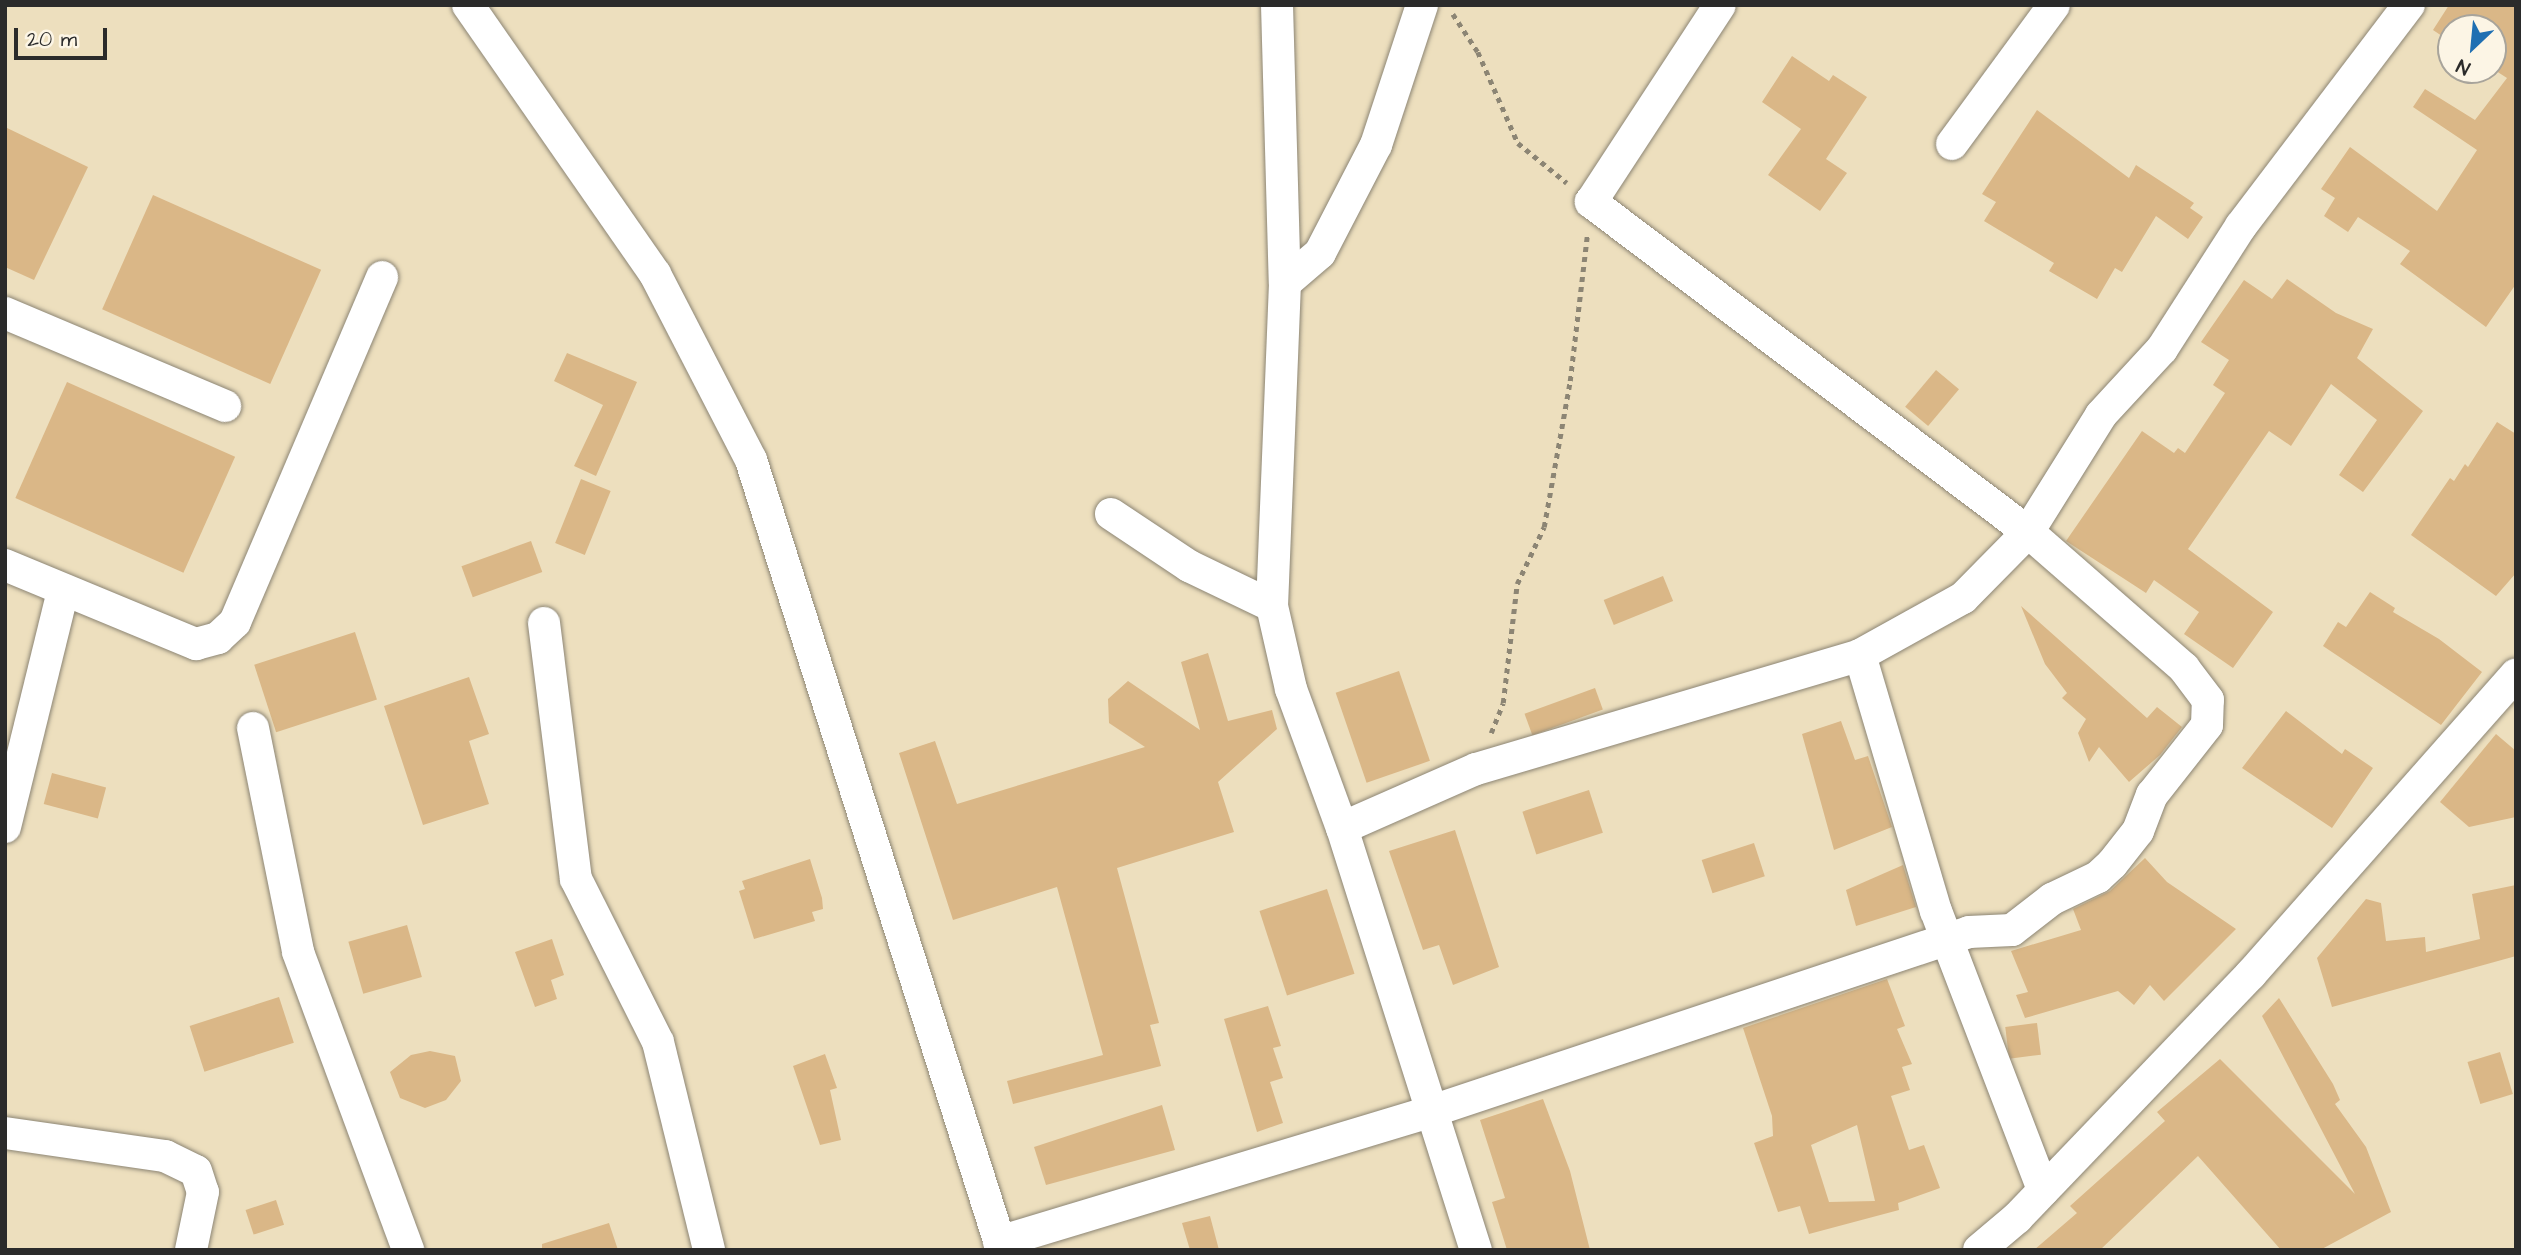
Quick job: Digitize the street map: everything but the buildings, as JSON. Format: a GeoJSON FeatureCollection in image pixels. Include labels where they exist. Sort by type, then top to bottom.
{"type":"FeatureCollection","features":[{"type":"Feature","properties":{"kind":"street"},"geometry":{"type":"LineString","coordinates":[[468,5],[655,274],[751,460],[1000,1246],[1432,1111],[1969,932],[2012,930],[2052,898],[2098,877],[2138,831],[2152,795],[2207,725],[2208,700],[2185,668],[2028,532],[1591,202],[1720,5]]}},
{"type":"Feature","properties":{"kind":"street"},"geometry":{"type":"LineString","coordinates":[[1277,5],[1284,283],[1272,606],[1291,689],[1342,828],[1476,1250]]}},
{"type":"Feature","properties":{"kind":"street"},"geometry":{"type":"LineString","coordinates":[[1952,144],[2054,5]]}},
{"type":"Feature","properties":{"kind":"street"},"geometry":{"type":"LineString","coordinates":[[1342,828],[1476,769],[1860,655],[1963,598],[2028,532],[2101,415],[2162,349],[2241,226],[2409,5]]}},
{"type":"Feature","properties":{"kind":"street"},"geometry":{"type":"LineString","coordinates":[[1284,283],[1320,253],[1376,145],[1435,6]]}},
{"type":"Feature","properties":{"kind":"street"},"geometry":{"type":"LineString","coordinates":[[5,565],[196,644],[218,638],[235,622],[382,277]]}},
{"type":"Feature","properties":{"kind":"street"},"geometry":{"type":"LineString","coordinates":[[5,313],[225,406]]}},
{"type":"Feature","properties":{"kind":"street"},"geometry":{"type":"LineString","coordinates":[[1111,514],[1189,566],[1272,606]]}},
{"type":"Feature","properties":{"kind":"street"},"geometry":{"type":"LineString","coordinates":[[5,827],[63,590]]}},
{"type":"Feature","properties":{"kind":"street"},"geometry":{"type":"LineString","coordinates":[[544,623],[576,879],[658,1042],[709,1250]]}},
{"type":"Feature","properties":{"kind":"street"},"geometry":{"type":"LineString","coordinates":[[1860,655],[1947,940],[2043,1190]]}},
{"type":"Feature","properties":{"kind":"street"},"geometry":{"type":"LineString","coordinates":[[1979,1250],[2043,1190],[2251,974],[2516,674]]}},
{"type":"Feature","properties":{"kind":"street"},"geometry":{"type":"LineString","coordinates":[[253,729],[299,951],[408,1250]]}},
{"type":"Feature","properties":{"kind":"street"},"geometry":{"type":"LineString","coordinates":[[5,1133],[165,1156],[196,1171],[203,1192],[191,1250]]}},
{"type":"Feature","properties":{"kind":"path"},"geometry":{"type":"LineString","coordinates":[[1435,6],[1478,52],[1518,143],[1591,202],[1570,381],[1544,527],[1517,584],[1503,703],[1476,769]]}}]}
